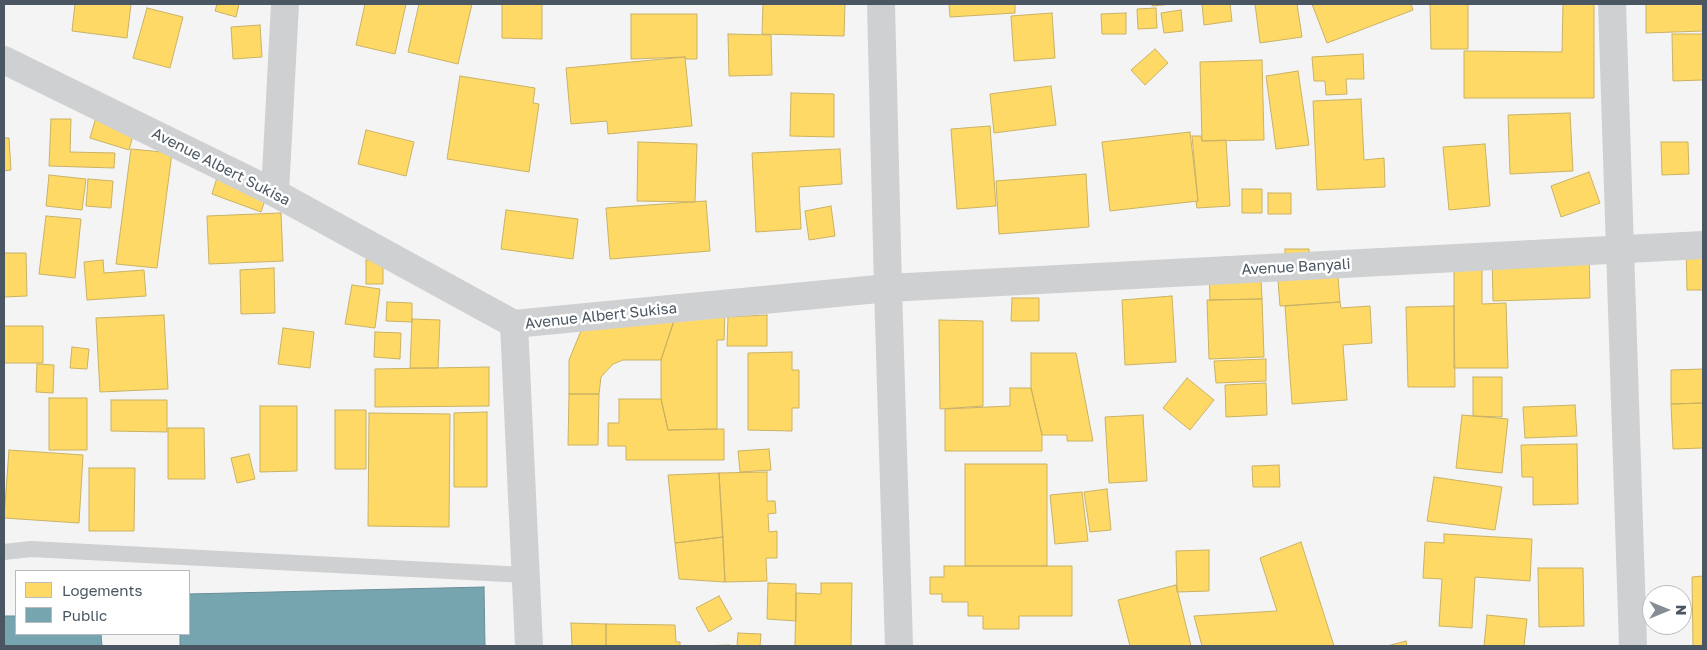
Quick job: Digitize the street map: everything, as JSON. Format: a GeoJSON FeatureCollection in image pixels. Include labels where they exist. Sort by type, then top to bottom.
{"type":"FeatureCollection","features":[{"type":"Feature","properties":{"kind":"street"},"geometry":{"type":"LineString","coordinates":[[275,193],[285,4]]}},
{"type":"Feature","properties":{"kind":"street"},"geometry":{"type":"LineString","coordinates":[[881,4],[899,646]]}},
{"type":"Feature","properties":{"kind":"street"},"geometry":{"type":"LineString","coordinates":[[1612,4],[1633,646]]}},
{"type":"Feature","properties":{"kind":"street","name":"Avenue Albert Sukisa"},"geometry":{"type":"LineString","coordinates":[[4,60],[275,193],[514,324],[888,288]]}},
{"type":"Feature","properties":{"kind":"street","name":"Avenue Banyali"},"geometry":{"type":"LineString","coordinates":[[888,288],[1619,251],[1703,245]]}},
{"type":"Feature","properties":{"kind":"street"},"geometry":{"type":"LineString","coordinates":[[514,324],[529,646]]}},
{"type":"Feature","properties":{"kind":"lane"},"geometry":{"type":"LineString","coordinates":[[4,552],[31,549],[525,575]]}},
{"type":"Feature","properties":{"kind":"building: Logements"},"geometry":{"type":"Polygon","coordinates":[[[75,4],[131,4],[127,38],[72,31],[75,4]]]}},
{"type":"Feature","properties":{"kind":"building: Logements"},"geometry":{"type":"Polygon","coordinates":[[[217,4],[239,4],[236,17],[215,11],[217,4]]]}},
{"type":"Feature","properties":{"kind":"building: Logements"},"geometry":{"type":"Polygon","coordinates":[[[365,4],[406,4],[395,54],[356,45],[365,4]]]}},
{"type":"Feature","properties":{"kind":"building: Logements"},"geometry":{"type":"Polygon","coordinates":[[[419,4],[472,4],[458,64],[408,52],[419,4]]]}},
{"type":"Feature","properties":{"kind":"building: Logements"},"geometry":{"type":"Polygon","coordinates":[[[502,4],[542,4],[542,39],[502,38],[502,4]]]}},
{"type":"Feature","properties":{"kind":"building: Logements"},"geometry":{"type":"Polygon","coordinates":[[[763,4],[845,4],[844,36],[762,34],[763,4]]]}},
{"type":"Feature","properties":{"kind":"building: Logements"},"geometry":{"type":"Polygon","coordinates":[[[949,4],[1015,4],[1015,13],[950,17],[949,4]]]}},
{"type":"Feature","properties":{"kind":"building: Logements"},"geometry":{"type":"Polygon","coordinates":[[[1152,4],[1172,4],[1152,6],[1152,4]]]}},
{"type":"Feature","properties":{"kind":"building: Logements"},"geometry":{"type":"Polygon","coordinates":[[[1202,4],[1230,4],[1232,21],[1204,25],[1202,4]]]}},
{"type":"Feature","properties":{"kind":"building: Logements"},"geometry":{"type":"Polygon","coordinates":[[[1255,4],[1297,4],[1302,37],[1260,43],[1255,4]]]}},
{"type":"Feature","properties":{"kind":"building: Logements"},"geometry":{"type":"Polygon","coordinates":[[[1312,4],[1411,4],[1413,10],[1327,43],[1312,4]]]}},
{"type":"Feature","properties":{"kind":"building: Logements"},"geometry":{"type":"Polygon","coordinates":[[[1430,4],[1468,4],[1468,49],[1431,49],[1430,4]]]}},
{"type":"Feature","properties":{"kind":"building: Logements"},"geometry":{"type":"Polygon","coordinates":[[[1563,4],[1594,4],[1594,98],[1464,98],[1464,51],[1562,52],[1563,4]]]}},
{"type":"Feature","properties":{"kind":"building: Logements"},"geometry":{"type":"Polygon","coordinates":[[[1646,4],[1703,4],[1703,31],[1646,33],[1646,4]]]}},
{"type":"Feature","properties":{"kind":"building: Logements"},"geometry":{"type":"Polygon","coordinates":[[[147,8],[183,17],[170,68],[133,58],[147,8]]]}},
{"type":"Feature","properties":{"kind":"building: Logements"},"geometry":{"type":"Polygon","coordinates":[[[1156,8],[1157,28],[1138,29],[1137,9],[1156,8]]]}},
{"type":"Feature","properties":{"kind":"building: Logements"},"geometry":{"type":"Polygon","coordinates":[[[1181,10],[1183,31],[1164,33],[1161,13],[1181,10]]]}},
{"type":"Feature","properties":{"kind":"building: Logements"},"geometry":{"type":"Polygon","coordinates":[[[1052,13],[1055,58],[1014,61],[1011,16],[1052,13]]]}},
{"type":"Feature","properties":{"kind":"building: Logements"},"geometry":{"type":"Polygon","coordinates":[[[1126,13],[1126,34],[1102,34],[1101,14],[1126,13]]]}},
{"type":"Feature","properties":{"kind":"building: Logements"},"geometry":{"type":"Polygon","coordinates":[[[631,14],[697,14],[697,59],[686,59],[685,57],[631,59],[631,14]]]}},
{"type":"Feature","properties":{"kind":"building: Logements"},"geometry":{"type":"Polygon","coordinates":[[[260,25],[262,57],[233,59],[231,27],[260,25]]]}},
{"type":"Feature","properties":{"kind":"building: Logements"},"geometry":{"type":"Polygon","coordinates":[[[728,34],[771,35],[772,75],[729,76],[728,34]]]}},
{"type":"Feature","properties":{"kind":"building: Logements"},"geometry":{"type":"Polygon","coordinates":[[[1672,34],[1703,34],[1703,80],[1673,81],[1672,34]]]}},
{"type":"Feature","properties":{"kind":"building: Logements"},"geometry":{"type":"Polygon","coordinates":[[[1155,49],[1168,63],[1145,85],[1131,70],[1155,49]]]}},
{"type":"Feature","properties":{"kind":"building: Logements"},"geometry":{"type":"Polygon","coordinates":[[[1363,54],[1364,79],[1346,79],[1347,94],[1326,95],[1325,81],[1314,81],[1312,57],[1363,54]]]}},
{"type":"Feature","properties":{"kind":"building: Logements"},"geometry":{"type":"Polygon","coordinates":[[[685,57],[692,126],[608,134],[607,121],[571,124],[566,68],[685,57]]]}},
{"type":"Feature","properties":{"kind":"building: Logements"},"geometry":{"type":"Polygon","coordinates":[[[1262,60],[1264,140],[1202,141],[1200,62],[1262,60]]]}},
{"type":"Feature","properties":{"kind":"building: Logements"},"geometry":{"type":"Polygon","coordinates":[[[1298,71],[1309,145],[1276,149],[1266,76],[1298,71]]]}},
{"type":"Feature","properties":{"kind":"building: Logements"},"geometry":{"type":"Polygon","coordinates":[[[460,76],[535,88],[533,103],[539,104],[529,172],[447,159],[460,76]]]}},
{"type":"Feature","properties":{"kind":"building: Logements"},"geometry":{"type":"Polygon","coordinates":[[[1051,86],[1056,125],[994,133],[990,94],[1051,86]]]}},
{"type":"Feature","properties":{"kind":"building: Logements"},"geometry":{"type":"Polygon","coordinates":[[[791,93],[834,94],[834,137],[790,136],[791,93]]]}},
{"type":"Feature","properties":{"kind":"building: Logements"},"geometry":{"type":"Polygon","coordinates":[[[1361,99],[1364,160],[1384,158],[1385,187],[1317,190],[1313,101],[1361,99]]]}},
{"type":"Feature","properties":{"kind":"building: Logements"},"geometry":{"type":"Polygon","coordinates":[[[98,110],[137,121],[129,150],[90,138],[98,110]]]}},
{"type":"Feature","properties":{"kind":"building: Logements"},"geometry":{"type":"Polygon","coordinates":[[[1570,113],[1573,171],[1510,174],[1508,115],[1570,113]]]}},
{"type":"Feature","properties":{"kind":"building: Logements"},"geometry":{"type":"Polygon","coordinates":[[[51,119],[71,119],[70,152],[115,153],[114,168],[49,166],[51,119]]]}},
{"type":"Feature","properties":{"kind":"building: Logements"},"geometry":{"type":"Polygon","coordinates":[[[990,126],[996,206],[957,209],[951,129],[990,126]]]}},
{"type":"Feature","properties":{"kind":"building: Logements"},"geometry":{"type":"Polygon","coordinates":[[[366,130],[414,142],[406,176],[358,164],[366,130]]]}},
{"type":"Feature","properties":{"kind":"building: Logements"},"geometry":{"type":"Polygon","coordinates":[[[1190,132],[1198,201],[1110,211],[1102,142],[1190,132]]]}},
{"type":"Feature","properties":{"kind":"building: Logements"},"geometry":{"type":"Polygon","coordinates":[[[1192,136],[1201,136],[1202,141],[1226,140],[1230,206],[1197,208],[1192,136]]]}},
{"type":"Feature","properties":{"kind":"building: Logements"},"geometry":{"type":"Polygon","coordinates":[[[4,138],[9,138],[11,170],[4,171],[4,138]]]}},
{"type":"Feature","properties":{"kind":"building: Logements"},"geometry":{"type":"Polygon","coordinates":[[[638,142],[697,144],[695,202],[637,201],[638,142]]]}},
{"type":"Feature","properties":{"kind":"building: Logements"},"geometry":{"type":"Polygon","coordinates":[[[1661,142],[1688,142],[1689,174],[1662,175],[1661,142]]]}},
{"type":"Feature","properties":{"kind":"building: Logements"},"geometry":{"type":"Polygon","coordinates":[[[1485,144],[1490,206],[1449,210],[1443,147],[1485,144]]]}},
{"type":"Feature","properties":{"kind":"building: Logements"},"geometry":{"type":"Polygon","coordinates":[[[131,149],[172,153],[157,268],[116,264],[131,149]]]}},
{"type":"Feature","properties":{"kind":"building: Logements"},"geometry":{"type":"Polygon","coordinates":[[[840,149],[842,184],[799,187],[801,229],[756,232],[752,153],[840,149]]]}},
{"type":"Feature","properties":{"kind":"building: Logements"},"geometry":{"type":"Polygon","coordinates":[[[220,168],[270,185],[261,212],[212,194],[220,168]]]}},
{"type":"Feature","properties":{"kind":"building: Logements"},"geometry":{"type":"Polygon","coordinates":[[[1589,172],[1600,203],[1561,217],[1551,186],[1589,172]]]}},
{"type":"Feature","properties":{"kind":"building: Logements"},"geometry":{"type":"Polygon","coordinates":[[[1086,174],[1089,227],[999,234],[996,181],[1086,174]]]}},
{"type":"Feature","properties":{"kind":"building: Logements"},"geometry":{"type":"Polygon","coordinates":[[[49,175],[86,179],[82,210],[46,206],[49,175]]]}},
{"type":"Feature","properties":{"kind":"building: Logements"},"geometry":{"type":"Polygon","coordinates":[[[88,179],[113,181],[111,208],[86,206],[88,179]]]}},
{"type":"Feature","properties":{"kind":"building: Logements"},"geometry":{"type":"Polygon","coordinates":[[[1242,189],[1262,189],[1262,213],[1242,213],[1242,189]]]}},
{"type":"Feature","properties":{"kind":"building: Logements"},"geometry":{"type":"Polygon","coordinates":[[[1268,193],[1291,193],[1291,214],[1268,214],[1268,193]]]}},
{"type":"Feature","properties":{"kind":"building: Logements"},"geometry":{"type":"Polygon","coordinates":[[[706,201],[710,251],[610,259],[606,208],[706,201]]]}},
{"type":"Feature","properties":{"kind":"building: Logements"},"geometry":{"type":"Polygon","coordinates":[[[831,206],[835,236],[809,240],[805,211],[831,206]]]}},
{"type":"Feature","properties":{"kind":"building: Logements"},"geometry":{"type":"Polygon","coordinates":[[[506,210],[578,219],[573,259],[501,249],[506,210]]]}},
{"type":"Feature","properties":{"kind":"building: Logements"},"geometry":{"type":"Polygon","coordinates":[[[281,213],[283,261],[209,264],[207,216],[281,213]]]}},
{"type":"Feature","properties":{"kind":"building: Logements"},"geometry":{"type":"Polygon","coordinates":[[[46,216],[81,219],[75,278],[39,274],[46,216]]]}},
{"type":"Feature","properties":{"kind":"building: Logements"},"geometry":{"type":"Polygon","coordinates":[[[1686,246],[1703,246],[1703,290],[1687,290],[1686,246]]]}},
{"type":"Feature","properties":{"kind":"building: Logements"},"geometry":{"type":"Polygon","coordinates":[[[1285,249],[1309,249],[1310,266],[1337,264],[1340,302],[1280,306],[1276,256],[1285,255],[1285,249]]]}},
{"type":"Feature","properties":{"kind":"building: Logements"},"geometry":{"type":"Polygon","coordinates":[[[1589,250],[1590,298],[1493,301],[1492,253],[1589,250]]]}},
{"type":"Feature","properties":{"kind":"building: Logements"},"geometry":{"type":"Polygon","coordinates":[[[4,253],[26,253],[27,296],[4,297],[4,253]]]}},
{"type":"Feature","properties":{"kind":"building: Logements"},"geometry":{"type":"Polygon","coordinates":[[[103,260],[104,273],[144,270],[146,296],[87,300],[84,262],[103,260]]]}},
{"type":"Feature","properties":{"kind":"building: Logements"},"geometry":{"type":"Polygon","coordinates":[[[366,260],[383,260],[383,284],[366,284],[366,260]]]}},
{"type":"Feature","properties":{"kind":"building: Logements"},"geometry":{"type":"Polygon","coordinates":[[[1209,263],[1260,263],[1262,299],[1210,300],[1209,263]]]}},
{"type":"Feature","properties":{"kind":"building: Logements"},"geometry":{"type":"Polygon","coordinates":[[[274,268],[275,313],[241,314],[240,270],[274,268]]]}},
{"type":"Feature","properties":{"kind":"building: Logements"},"geometry":{"type":"Polygon","coordinates":[[[1482,268],[1482,304],[1506,303],[1508,368],[1454,368],[1454,269],[1482,268]]]}},
{"type":"Feature","properties":{"kind":"building: Logements"},"geometry":{"type":"Polygon","coordinates":[[[352,285],[380,289],[375,328],[345,324],[352,285]]]}},
{"type":"Feature","properties":{"kind":"building: Logements"},"geometry":{"type":"Polygon","coordinates":[[[1172,296],[1176,362],[1125,365],[1122,300],[1172,296]]]}},
{"type":"Feature","properties":{"kind":"building: Logements"},"geometry":{"type":"Polygon","coordinates":[[[1012,298],[1039,298],[1039,321],[1011,321],[1012,298]]]}},
{"type":"Feature","properties":{"kind":"building: Logements"},"geometry":{"type":"Polygon","coordinates":[[[1262,299],[1264,357],[1209,359],[1207,300],[1262,299]]]}},
{"type":"Feature","properties":{"kind":"building: Logements"},"geometry":{"type":"Polygon","coordinates":[[[387,302],[412,303],[412,322],[386,321],[387,302]]]}},
{"type":"Feature","properties":{"kind":"building: Logements"},"geometry":{"type":"Polygon","coordinates":[[[1340,302],[1341,308],[1370,306],[1372,343],[1343,345],[1347,400],[1292,404],[1285,306],[1340,302]]]}},
{"type":"Feature","properties":{"kind":"building: Logements"},"geometry":{"type":"Polygon","coordinates":[[[1454,306],[1455,387],[1408,387],[1406,307],[1454,306]]]}},
{"type":"Feature","properties":{"kind":"building: Logements"},"geometry":{"type":"Polygon","coordinates":[[[725,312],[724,340],[717,340],[717,429],[668,430],[661,399],[661,360],[676,315],[725,312]]]}},
{"type":"Feature","properties":{"kind":"building: Logements"},"geometry":{"type":"Polygon","coordinates":[[[164,315],[168,389],[100,392],[96,318],[164,315]]]}},
{"type":"Feature","properties":{"kind":"building: Logements"},"geometry":{"type":"Polygon","coordinates":[[[767,315],[767,346],[727,346],[728,317],[767,315]]]}},
{"type":"Feature","properties":{"kind":"building: Logements"},"geometry":{"type":"Polygon","coordinates":[[[412,319],[440,320],[438,368],[410,368],[412,319]]]}},
{"type":"Feature","properties":{"kind":"building: Logements"},"geometry":{"type":"Polygon","coordinates":[[[674,320],[661,360],[623,360],[613,364],[601,377],[599,394],[569,394],[569,360],[583,326],[674,320]]]}},
{"type":"Feature","properties":{"kind":"building: Logements"},"geometry":{"type":"Polygon","coordinates":[[[939,320],[983,321],[983,406],[940,409],[939,320]]]}},
{"type":"Feature","properties":{"kind":"building: Logements"},"geometry":{"type":"Polygon","coordinates":[[[4,326],[43,326],[43,363],[4,363],[4,326]]]}},
{"type":"Feature","properties":{"kind":"building: Logements"},"geometry":{"type":"Polygon","coordinates":[[[283,328],[314,332],[310,368],[278,364],[283,328]]]}},
{"type":"Feature","properties":{"kind":"building: Logements"},"geometry":{"type":"Polygon","coordinates":[[[375,332],[401,333],[400,359],[374,357],[375,332]]]}},
{"type":"Feature","properties":{"kind":"building: Logements"},"geometry":{"type":"Polygon","coordinates":[[[72,347],[89,349],[87,369],[70,368],[72,347]]]}},
{"type":"Feature","properties":{"kind":"building: Logements"},"geometry":{"type":"Polygon","coordinates":[[[792,352],[792,370],[799,370],[799,408],[792,408],[792,431],[748,430],[748,353],[792,352]]]}},
{"type":"Feature","properties":{"kind":"building: Logements"},"geometry":{"type":"Polygon","coordinates":[[[1031,353],[1076,353],[1093,441],[1067,441],[1067,435],[1042,435],[1031,388],[1031,353]]]}},
{"type":"Feature","properties":{"kind":"building: Logements"},"geometry":{"type":"Polygon","coordinates":[[[1266,359],[1266,381],[1216,383],[1214,361],[1266,359]]]}},
{"type":"Feature","properties":{"kind":"building: Logements"},"geometry":{"type":"Polygon","coordinates":[[[37,364],[54,365],[53,393],[36,392],[37,364]]]}},
{"type":"Feature","properties":{"kind":"building: Logements"},"geometry":{"type":"Polygon","coordinates":[[[489,367],[489,406],[375,407],[375,369],[489,367]]]}},
{"type":"Feature","properties":{"kind":"building: Logements"},"geometry":{"type":"Polygon","coordinates":[[[1703,369],[1703,403],[1671,404],[1671,370],[1703,369]]]}},
{"type":"Feature","properties":{"kind":"building: Logements"},"geometry":{"type":"Polygon","coordinates":[[[1473,377],[1502,377],[1502,417],[1473,416],[1473,377]]]}},
{"type":"Feature","properties":{"kind":"building: Logements"},"geometry":{"type":"Polygon","coordinates":[[[1187,378],[1214,400],[1190,430],[1163,408],[1187,378]]]}},
{"type":"Feature","properties":{"kind":"building: Logements"},"geometry":{"type":"Polygon","coordinates":[[[1266,383],[1267,415],[1226,417],[1225,385],[1266,383]]]}},
{"type":"Feature","properties":{"kind":"building: Logements"},"geometry":{"type":"Polygon","coordinates":[[[1010,388],[1031,388],[1042,435],[1042,451],[945,451],[945,409],[1010,406],[1010,388]]]}},
{"type":"Feature","properties":{"kind":"building: Logements"},"geometry":{"type":"Polygon","coordinates":[[[569,394],[599,394],[598,445],[568,445],[569,394]]]}},
{"type":"Feature","properties":{"kind":"building: Logements"},"geometry":{"type":"Polygon","coordinates":[[[49,398],[87,398],[87,450],[49,450],[49,398]]]}},
{"type":"Feature","properties":{"kind":"building: Logements"},"geometry":{"type":"Polygon","coordinates":[[[619,399],[661,399],[668,430],[724,429],[724,460],[626,460],[626,446],[608,446],[608,423],[619,423],[619,399]]]}},
{"type":"Feature","properties":{"kind":"building: Logements"},"geometry":{"type":"Polygon","coordinates":[[[111,400],[167,400],[167,432],[111,431],[111,400]]]}},
{"type":"Feature","properties":{"kind":"building: Logements"},"geometry":{"type":"Polygon","coordinates":[[[1703,403],[1703,448],[1673,449],[1671,404],[1703,403]]]}},
{"type":"Feature","properties":{"kind":"building: Logements"},"geometry":{"type":"Polygon","coordinates":[[[1575,405],[1577,436],[1525,438],[1523,407],[1575,405]]]}},
{"type":"Feature","properties":{"kind":"building: Logements"},"geometry":{"type":"Polygon","coordinates":[[[260,406],[297,406],[297,471],[260,472],[260,406]]]}},
{"type":"Feature","properties":{"kind":"building: Logements"},"geometry":{"type":"Polygon","coordinates":[[[335,410],[366,410],[366,469],[335,469],[335,410]]]}},
{"type":"Feature","properties":{"kind":"building: Logements"},"geometry":{"type":"Polygon","coordinates":[[[487,412],[487,487],[454,487],[454,413],[487,412]]]}},
{"type":"Feature","properties":{"kind":"building: Logements"},"geometry":{"type":"Polygon","coordinates":[[[369,413],[450,414],[449,527],[368,526],[369,413]]]}},
{"type":"Feature","properties":{"kind":"building: Logements"},"geometry":{"type":"Polygon","coordinates":[[[1143,415],[1147,481],[1109,483],[1105,417],[1143,415]]]}},
{"type":"Feature","properties":{"kind":"building: Logements"},"geometry":{"type":"Polygon","coordinates":[[[1462,415],[1508,419],[1502,473],[1456,468],[1462,415]]]}},
{"type":"Feature","properties":{"kind":"building: Logements"},"geometry":{"type":"Polygon","coordinates":[[[168,428],[204,428],[205,479],[168,479],[168,428]]]}},
{"type":"Feature","properties":{"kind":"building: Logements"},"geometry":{"type":"Polygon","coordinates":[[[1577,444],[1578,504],[1533,505],[1533,477],[1522,477],[1521,445],[1577,444]]]}},
{"type":"Feature","properties":{"kind":"building: Logements"},"geometry":{"type":"Polygon","coordinates":[[[769,449],[771,470],[740,472],[738,451],[769,449]]]}},
{"type":"Feature","properties":{"kind":"building: Logements"},"geometry":{"type":"Polygon","coordinates":[[[9,450],[83,455],[79,523],[4,518],[9,450]]]}},
{"type":"Feature","properties":{"kind":"building: Logements"},"geometry":{"type":"Polygon","coordinates":[[[249,454],[255,479],[237,483],[231,458],[249,454]]]}},
{"type":"Feature","properties":{"kind":"building: Logements"},"geometry":{"type":"Polygon","coordinates":[[[965,464],[1047,464],[1047,566],[965,566],[965,464]]]}},
{"type":"Feature","properties":{"kind":"building: Logements"},"geometry":{"type":"Polygon","coordinates":[[[1279,465],[1280,487],[1253,487],[1252,466],[1279,465]]]}},
{"type":"Feature","properties":{"kind":"building: Logements"},"geometry":{"type":"Polygon","coordinates":[[[89,468],[135,468],[134,531],[89,531],[89,468]]]}},
{"type":"Feature","properties":{"kind":"building: Logements"},"geometry":{"type":"Polygon","coordinates":[[[767,472],[767,501],[775,501],[776,513],[768,514],[769,532],[777,531],[777,558],[766,558],[767,581],[725,582],[719,473],[767,472]]]}},
{"type":"Feature","properties":{"kind":"building: Logements"},"geometry":{"type":"Polygon","coordinates":[[[719,473],[723,537],[675,543],[668,475],[719,473]]]}},
{"type":"Feature","properties":{"kind":"building: Logements"},"geometry":{"type":"Polygon","coordinates":[[[1434,477],[1502,487],[1495,530],[1427,521],[1434,477]]]}},
{"type":"Feature","properties":{"kind":"building: Logements"},"geometry":{"type":"Polygon","coordinates":[[[1107,489],[1111,530],[1090,532],[1084,492],[1107,489]]]}},
{"type":"Feature","properties":{"kind":"building: Logements"},"geometry":{"type":"Polygon","coordinates":[[[1082,492],[1088,541],[1055,544],[1050,495],[1082,492]]]}},
{"type":"Feature","properties":{"kind":"building: Logements"},"geometry":{"type":"Polygon","coordinates":[[[1444,534],[1532,539],[1530,581],[1475,577],[1472,628],[1439,626],[1442,579],[1423,578],[1425,542],[1444,543],[1444,534]]]}},
{"type":"Feature","properties":{"kind":"building: Logements"},"geometry":{"type":"Polygon","coordinates":[[[723,537],[725,582],[679,579],[675,543],[723,537]]]}},
{"type":"Feature","properties":{"kind":"building: Logements"},"geometry":{"type":"Polygon","coordinates":[[[1301,542],[1334,646],[1202,646],[1194,616],[1277,611],[1260,558],[1301,542]]]}},
{"type":"Feature","properties":{"kind":"building: Logements"},"geometry":{"type":"Polygon","coordinates":[[[1209,550],[1209,591],[1177,592],[1176,551],[1209,550]]]}},
{"type":"Feature","properties":{"kind":"building: Logements"},"geometry":{"type":"Polygon","coordinates":[[[944,566],[1072,566],[1072,616],[1019,616],[1019,629],[983,629],[983,616],[968,616],[968,602],[942,602],[942,594],[930,594],[930,577],[944,577],[944,566]]]}},
{"type":"Feature","properties":{"kind":"building: Logements"},"geometry":{"type":"Polygon","coordinates":[[[1538,568],[1583,568],[1584,626],[1539,627],[1538,568]]]}},
{"type":"Feature","properties":{"kind":"building: Logements"},"geometry":{"type":"Polygon","coordinates":[[[1703,576],[1703,646],[1693,646],[1692,577],[1703,576]]]}},
{"type":"Feature","properties":{"kind":"building: Logements"},"geometry":{"type":"Polygon","coordinates":[[[768,583],[796,584],[796,621],[767,619],[768,583]]]}},
{"type":"Feature","properties":{"kind":"building: Logements"},"geometry":{"type":"Polygon","coordinates":[[[821,583],[852,583],[851,646],[795,646],[796,593],[821,594],[821,583]]]}},
{"type":"Feature","properties":{"kind":"building: Logements"},"geometry":{"type":"Polygon","coordinates":[[[1176,585],[1191,646],[1130,646],[1118,600],[1176,585]]]}},
{"type":"Feature","properties":{"kind":"building: Logements"},"geometry":{"type":"Polygon","coordinates":[[[719,596],[732,619],[709,632],[696,608],[719,596]]]}},
{"type":"Feature","properties":{"kind":"building: Logements"},"geometry":{"type":"Polygon","coordinates":[[[1487,615],[1527,619],[1524,646],[1484,646],[1487,615]]]}},
{"type":"Feature","properties":{"kind":"building: Logements"},"geometry":{"type":"Polygon","coordinates":[[[571,623],[606,624],[606,646],[572,646],[571,623]]]}},
{"type":"Feature","properties":{"kind":"building: Logements"},"geometry":{"type":"Polygon","coordinates":[[[606,624],[675,625],[676,642],[680,642],[680,646],[606,646],[606,624]]]}},
{"type":"Feature","properties":{"kind":"building: Logements"},"geometry":{"type":"Polygon","coordinates":[[[738,633],[761,634],[760,646],[737,646],[738,633]]]}},
{"type":"Feature","properties":{"kind":"building: Logements"},"geometry":{"type":"Polygon","coordinates":[[[1406,641],[1407,646],[1387,646],[1406,641]]]}},
{"type":"Feature","properties":{"kind":"building: Public"},"geometry":{"type":"Polygon","coordinates":[[[484,587],[485,646],[180,646],[180,635],[190,635],[190,594],[484,587]]]}},
{"type":"Feature","properties":{"kind":"building: Public"},"geometry":{"type":"Polygon","coordinates":[[[4,616],[15,616],[15,635],[101,635],[102,646],[4,646],[4,616]]]}}]}
